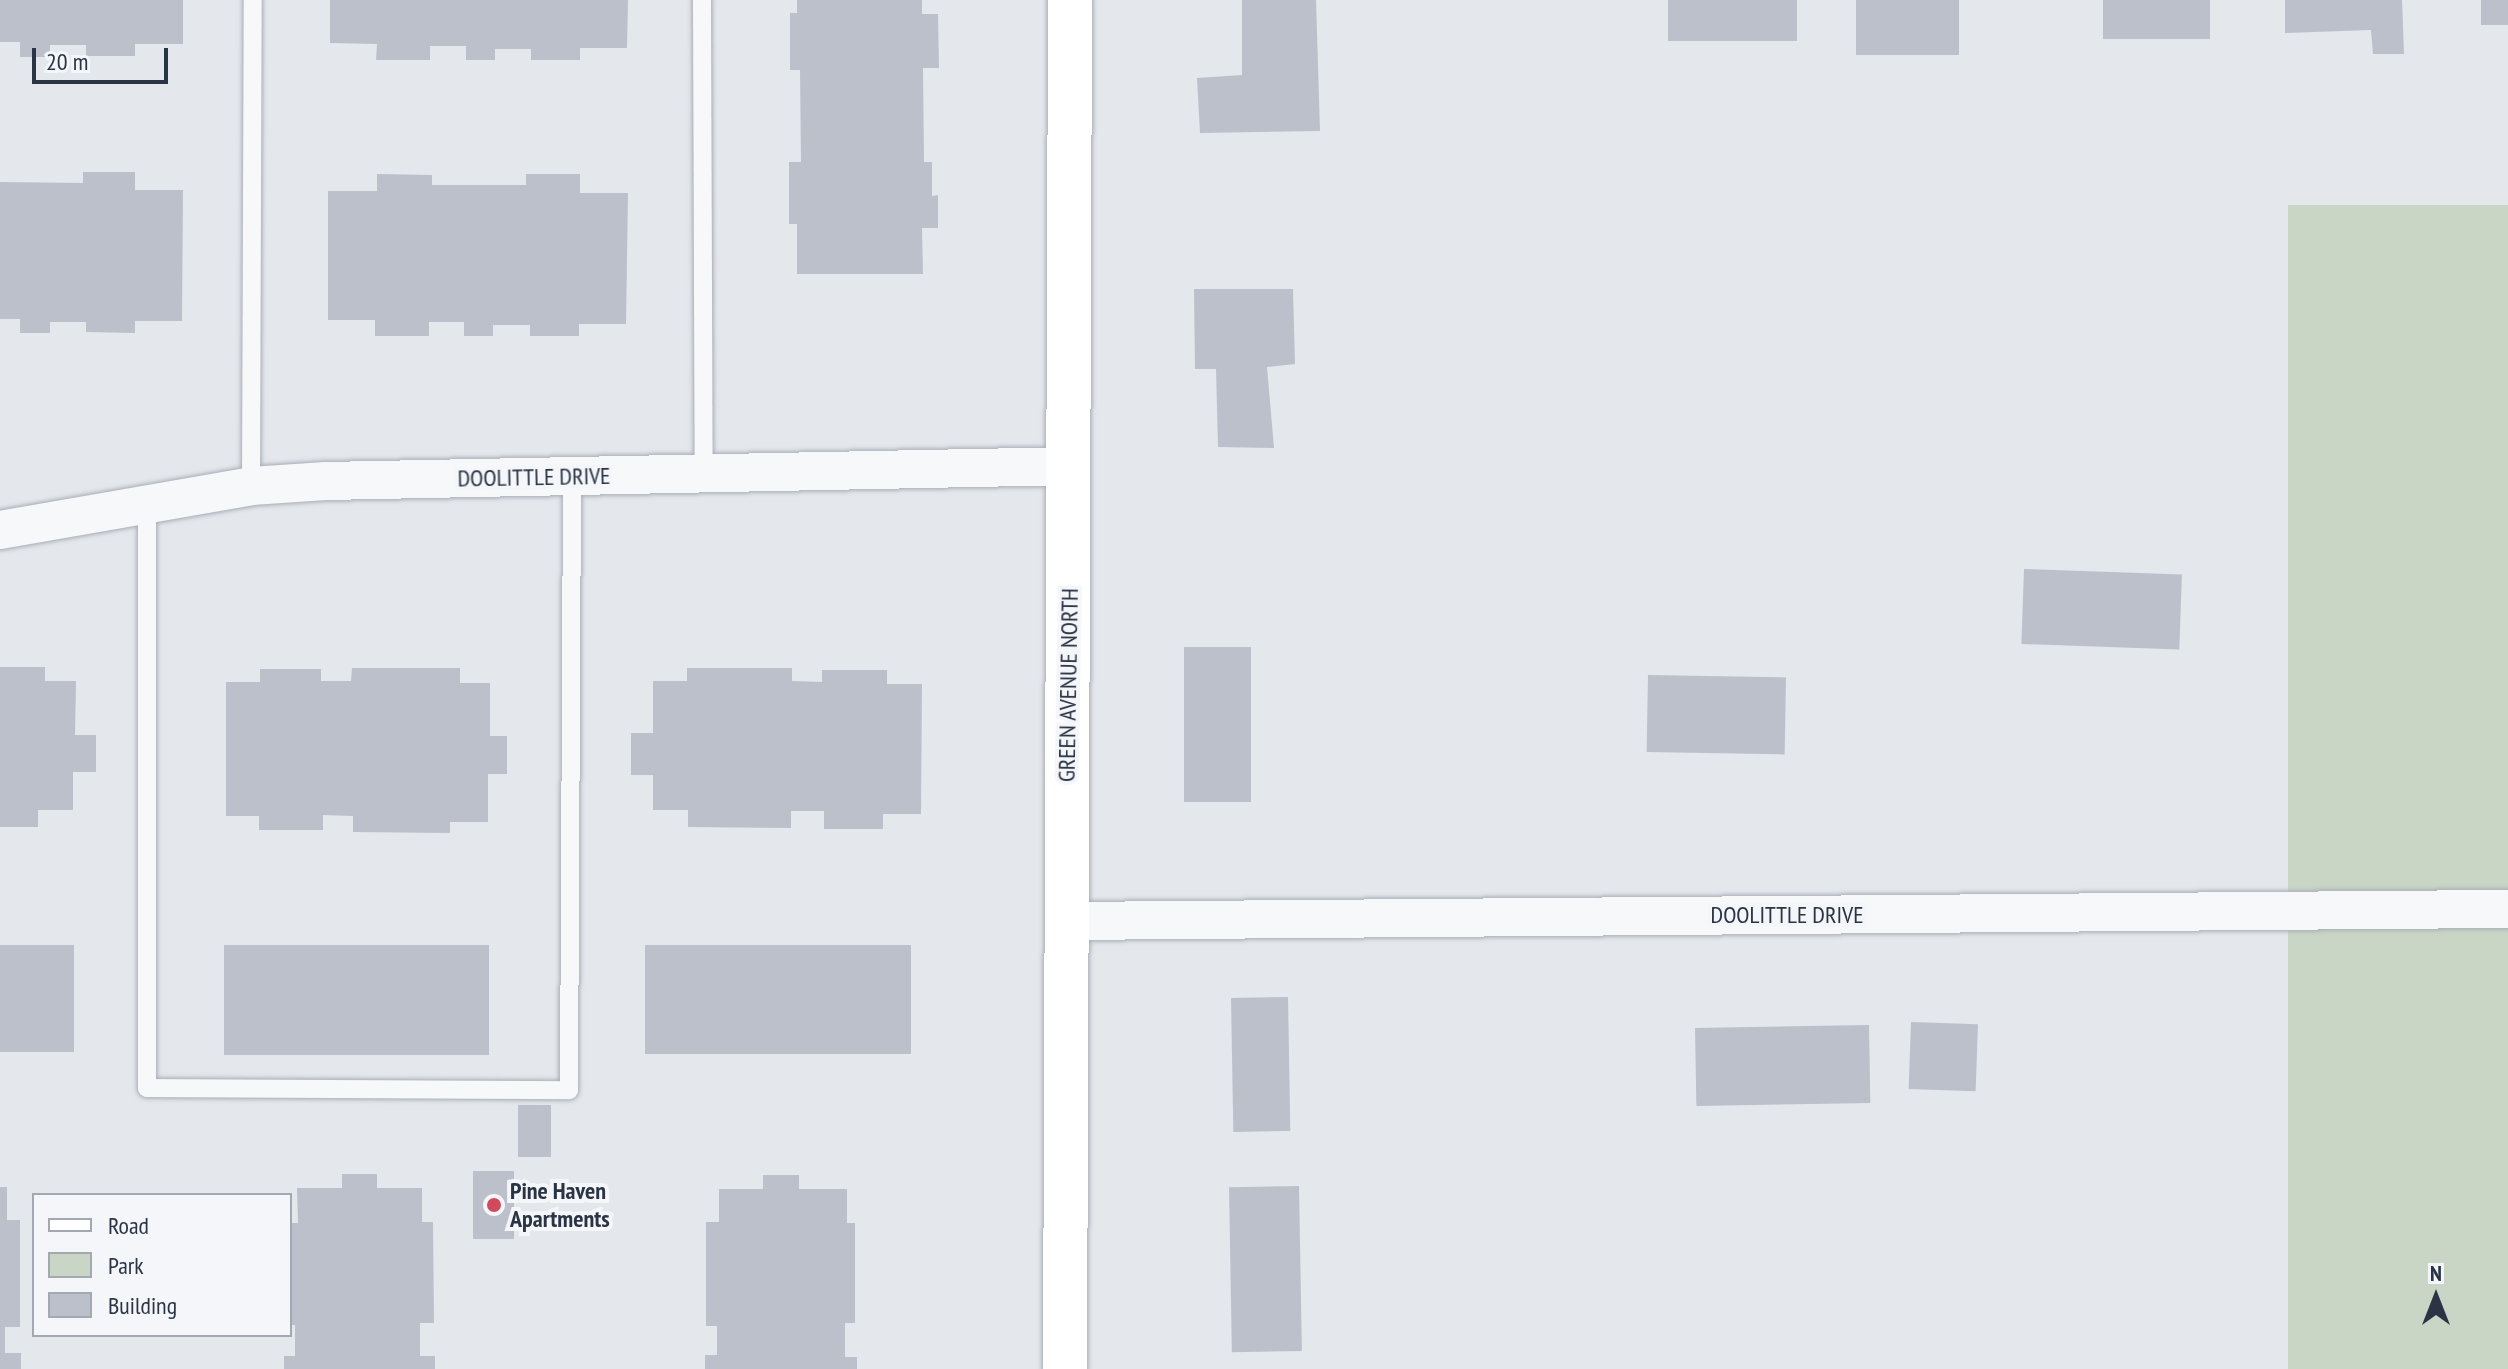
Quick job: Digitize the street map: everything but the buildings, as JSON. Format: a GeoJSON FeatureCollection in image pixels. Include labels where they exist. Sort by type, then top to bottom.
{"type":"FeatureCollection","features":[{"type":"Feature","properties":{"kind":"street","name":"GREEN AVENUE NORTH"},"geometry":{"type":"LineString","coordinates":[[1065,1369],[1071,466],[1070,0]]}},
{"type":"Feature","properties":{"kind":"street","name":"DOOLITTLE DRIVE"},"geometry":{"type":"LineString","coordinates":[[0,530],[251,486],[326,481],[1071,466]]}},
{"type":"Feature","properties":{"kind":"street","name":"DOOLITTLE DRIVE"},"geometry":{"type":"LineString","coordinates":[[1066,921],[2508,909]]}},
{"type":"Feature","properties":{"kind":"lane"},"geometry":{"type":"LineString","coordinates":[[251,486],[253,0]]}},
{"type":"Feature","properties":{"kind":"lane"},"geometry":{"type":"LineString","coordinates":[[702,0],[704,475]]}},
{"type":"Feature","properties":{"kind":"lane"},"geometry":{"type":"LineString","coordinates":[[147,503],[147,1088],[569,1090],[572,477]]}},
{"type":"Feature","properties":{"kind":"green space"},"geometry":{"type":"Polygon","coordinates":[[[2288,205],[2508,205],[2508,1369],[2288,1369],[2288,205]]]}},
{"type":"Feature","properties":{"kind":"place","name":"Pine Haven Apartments"},"geometry":{"type":"Point","coordinates":[494,1205]}}]}
